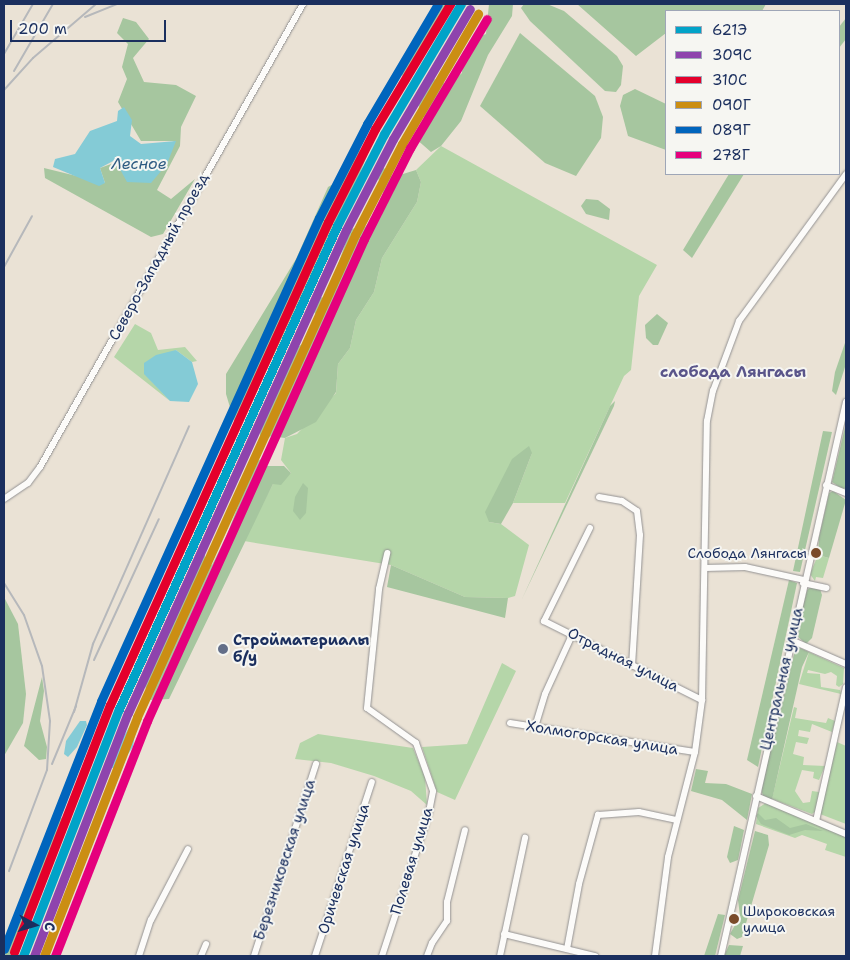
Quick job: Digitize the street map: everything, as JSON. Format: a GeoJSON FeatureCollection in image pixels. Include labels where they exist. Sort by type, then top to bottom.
{"type":"FeatureCollection","features":[{"type":"Feature","properties":{"kind":"street","name":"Северо-Западный проезд"},"geometry":{"type":"LineString","coordinates":[[4,499],[28,483],[40,467],[303,4]]}},
{"type":"Feature","properties":{"kind":"street"},"geometry":{"type":"LineString","coordinates":[[655,956],[659,913],[677,820],[695,752],[702,700],[707,421],[715,386],[739,321],[754,296],[846,174]]}},
{"type":"Feature","properties":{"kind":"street","name":"Центральная улица"},"geometry":{"type":"LineString","coordinates":[[721,956],[804,581],[846,402]]}},
{"type":"Feature","properties":{"kind":"street"},"geometry":{"type":"LineString","coordinates":[[826,485],[846,494]]}},
{"type":"Feature","properties":{"kind":"street"},"geometry":{"type":"LineString","coordinates":[[599,497],[622,501],[637,511],[640,535],[632,666]]}},
{"type":"Feature","properties":{"kind":"street","name":"Отрадная улица"},"geometry":{"type":"LineString","coordinates":[[590,528],[544,621],[702,700]]}},
{"type":"Feature","properties":{"kind":"street","name":"Полевая улица"},"geometry":{"type":"LineString","coordinates":[[382,956],[429,812],[433,791],[416,743],[367,708],[379,589],[387,553]]}},
{"type":"Feature","properties":{"kind":"street"},"geometry":{"type":"LineString","coordinates":[[705,568],[744,567],[826,588]]}},
{"type":"Feature","properties":{"kind":"street"},"geometry":{"type":"LineString","coordinates":[[535,727],[545,694],[572,635]]}},
{"type":"Feature","properties":{"kind":"street"},"geometry":{"type":"LineString","coordinates":[[791,640],[846,664]]}},
{"type":"Feature","properties":{"kind":"street"},"geometry":{"type":"LineString","coordinates":[[816,821],[846,687]]}},
{"type":"Feature","properties":{"kind":"street","name":"Холмогорская улица"},"geometry":{"type":"LineString","coordinates":[[510,723],[695,752]]}},
{"type":"Feature","properties":{"kind":"street","name":"Березниковская улица"},"geometry":{"type":"LineString","coordinates":[[254,956],[316,764]]}},
{"type":"Feature","properties":{"kind":"street","name":"Оричевская улица"},"geometry":{"type":"LineString","coordinates":[[315,956],[372,782]]}},
{"type":"Feature","properties":{"kind":"street"},"geometry":{"type":"LineString","coordinates":[[756,796],[846,834]]}},
{"type":"Feature","properties":{"kind":"street"},"geometry":{"type":"LineString","coordinates":[[567,950],[579,884],[598,814],[639,812],[677,820]]}},
{"type":"Feature","properties":{"kind":"street"},"geometry":{"type":"LineString","coordinates":[[427,956],[432,944],[447,921],[448,902],[465,830]]}},
{"type":"Feature","properties":{"kind":"street"},"geometry":{"type":"LineString","coordinates":[[500,956],[525,838]]}},
{"type":"Feature","properties":{"kind":"street"},"geometry":{"type":"LineString","coordinates":[[139,956],[151,920],[188,849]]}},
{"type":"Feature","properties":{"kind":"street"},"geometry":{"type":"LineString","coordinates":[[504,934],[596,956]]}},
{"type":"Feature","properties":{"kind":"street"},"geometry":{"type":"LineString","coordinates":[[201,956],[206,944]]}},
{"type":"Feature","properties":{"kind":"green space"},"geometry":{"type":"Polygon","coordinates":[[[434,4],[453,4],[408,84],[400,72],[434,4]]]}},
{"type":"Feature","properties":{"kind":"green space"},"geometry":{"type":"Polygon","coordinates":[[[489,4],[513,4],[512,16],[488,55],[461,121],[441,146],[431,152],[415,138],[424,118],[416,100],[427,76],[448,85],[462,73],[463,52],[475,38],[486,34],[489,4]]]}},
{"type":"Feature","properties":{"kind":"green space"},"geometry":{"type":"Polygon","coordinates":[[[524,4],[547,4],[564,11],[617,56],[623,66],[621,85],[616,92],[605,91],[530,21],[521,8],[524,4]]]}},
{"type":"Feature","properties":{"kind":"green space"},"geometry":{"type":"Polygon","coordinates":[[[577,4],[766,4],[763,10],[665,10],[665,34],[636,56],[577,4]]]}},
{"type":"Feature","properties":{"kind":"green space"},"geometry":{"type":"Polygon","coordinates":[[[123,18],[136,22],[149,39],[133,58],[144,82],[176,85],[196,96],[181,127],[180,146],[157,190],[171,199],[195,179],[163,234],[151,237],[45,178],[44,168],[105,183],[100,168],[175,141],[141,141],[118,102],[127,79],[122,67],[128,44],[117,33],[123,18]]]}},
{"type":"Feature","properties":{"kind":"green space"},"geometry":{"type":"Polygon","coordinates":[[[846,18],[846,39],[840,47],[840,26],[846,18]]]}},
{"type":"Feature","properties":{"kind":"green space"},"geometry":{"type":"Polygon","coordinates":[[[520,33],[595,96],[603,117],[601,138],[576,176],[545,163],[480,106],[520,33]]]}},
{"type":"Feature","properties":{"kind":"green space"},"geometry":{"type":"Polygon","coordinates":[[[635,89],[665,104],[665,150],[628,136],[620,106],[623,95],[635,89]]]}},
{"type":"Feature","properties":{"kind":"green space"},"geometry":{"type":"Polygon","coordinates":[[[441,146],[657,265],[639,296],[631,370],[624,376],[565,503],[513,503],[532,453],[489,522],[501,524],[529,545],[515,596],[508,598],[465,597],[391,565],[244,541],[273,484],[291,473],[281,460],[285,438],[297,434],[336,393],[338,364],[350,348],[356,320],[374,292],[382,258],[417,202],[421,182],[416,170],[441,146]]]}},
{"type":"Feature","properties":{"kind":"green space"},"geometry":{"type":"Polygon","coordinates":[[[359,150],[369,151],[360,173],[274,355],[247,409],[235,424],[226,394],[226,374],[296,259],[328,187],[335,183],[359,150]]]}},
{"type":"Feature","properties":{"kind":"green space"},"geometry":{"type":"Polygon","coordinates":[[[379,163],[393,177],[416,170],[421,182],[417,202],[382,258],[374,292],[356,320],[350,348],[338,364],[336,392],[316,422],[285,438],[271,436],[260,445],[260,425],[293,350],[310,339],[318,318],[310,306],[319,297],[327,298],[350,229],[365,227],[380,210],[383,192],[376,173],[379,163]]]}},
{"type":"Feature","properties":{"kind":"green space"},"geometry":{"type":"Polygon","coordinates":[[[728,175],[743,175],[692,258],[683,250],[728,175]]]}},
{"type":"Feature","properties":{"kind":"green space"},"geometry":{"type":"Polygon","coordinates":[[[586,199],[598,200],[610,209],[609,220],[586,214],[581,206],[586,199]]]}},
{"type":"Feature","properties":{"kind":"green space"},"geometry":{"type":"Polygon","coordinates":[[[657,314],[668,323],[658,345],[653,345],[646,338],[645,325],[657,314]]]}},
{"type":"Feature","properties":{"kind":"green space"},"geometry":{"type":"Polygon","coordinates":[[[135,324],[151,333],[158,350],[185,347],[197,361],[192,362],[176,350],[145,374],[170,401],[114,357],[135,324]]]}},
{"type":"Feature","properties":{"kind":"green space"},"geometry":{"type":"Polygon","coordinates":[[[846,340],[846,364],[836,395],[832,391],[835,372],[846,340]]]}},
{"type":"Feature","properties":{"kind":"green space"},"geometry":{"type":"Polygon","coordinates":[[[615,401],[614,406],[522,599],[610,406],[615,401]]]}},
{"type":"Feature","properties":{"kind":"green space"},"geometry":{"type":"Polygon","coordinates":[[[846,423],[846,488],[842,489],[832,482],[846,423]]]}},
{"type":"Feature","properties":{"kind":"green space"},"geometry":{"type":"Polygon","coordinates":[[[823,431],[832,432],[800,572],[793,571],[823,431]]]}},
{"type":"Feature","properties":{"kind":"green space"},"geometry":{"type":"Polygon","coordinates":[[[529,446],[532,453],[513,503],[501,524],[489,522],[485,512],[512,459],[529,446]]]}},
{"type":"Feature","properties":{"kind":"green space"},"geometry":{"type":"Polygon","coordinates":[[[261,459],[267,466],[284,466],[291,473],[281,485],[273,484],[169,699],[149,700],[145,686],[146,670],[200,548],[205,550],[205,560],[212,565],[227,535],[254,463],[261,459]]]}},
{"type":"Feature","properties":{"kind":"green space"},"geometry":{"type":"Polygon","coordinates":[[[303,483],[308,488],[306,513],[300,520],[293,511],[295,497],[303,483]]]}},
{"type":"Feature","properties":{"kind":"green space"},"geometry":{"type":"Polygon","coordinates":[[[833,491],[846,500],[829,558],[818,555],[819,537],[829,493],[833,491]]]}},
{"type":"Feature","properties":{"kind":"green space"},"geometry":{"type":"Polygon","coordinates":[[[818,555],[829,558],[823,578],[816,577],[815,581],[810,574],[818,555]]]}},
{"type":"Feature","properties":{"kind":"green space"},"geometry":{"type":"Polygon","coordinates":[[[391,565],[465,597],[508,598],[505,618],[387,587],[391,565]]]}},
{"type":"Feature","properties":{"kind":"green space"},"geometry":{"type":"Polygon","coordinates":[[[789,580],[797,583],[758,767],[747,760],[789,580]]]}},
{"type":"Feature","properties":{"kind":"green space"},"geometry":{"type":"Polygon","coordinates":[[[811,587],[820,589],[822,595],[812,638],[806,644],[796,635],[807,590],[811,587]]]}},
{"type":"Feature","properties":{"kind":"green space"},"geometry":{"type":"Polygon","coordinates":[[[4,597],[18,624],[26,694],[23,723],[4,756],[4,597]]]}},
{"type":"Feature","properties":{"kind":"green space"},"geometry":{"type":"Polygon","coordinates":[[[796,646],[809,652],[802,667],[772,800],[763,796],[761,789],[796,646]]]}},
{"type":"Feature","properties":{"kind":"green space"},"geometry":{"type":"Polygon","coordinates":[[[809,652],[844,668],[843,684],[839,687],[836,685],[837,676],[831,672],[825,674],[808,670],[807,673],[820,674],[821,687],[840,690],[841,694],[799,684],[809,652]]]}},
{"type":"Feature","properties":{"kind":"green space"},"geometry":{"type":"Polygon","coordinates":[[[502,663],[516,671],[455,800],[437,792],[422,747],[467,744],[502,663]]]}},
{"type":"Feature","properties":{"kind":"green space"},"geometry":{"type":"Polygon","coordinates":[[[42,677],[44,691],[40,721],[47,747],[46,759],[39,760],[24,746],[42,677]]]}},
{"type":"Feature","properties":{"kind":"green space"},"geometry":{"type":"Polygon","coordinates":[[[794,707],[797,708],[795,718],[826,723],[828,718],[835,721],[832,732],[812,724],[810,732],[799,730],[798,736],[809,738],[807,744],[796,742],[793,754],[804,757],[803,765],[825,766],[819,780],[813,778],[814,772],[802,770],[795,791],[803,803],[810,802],[812,791],[819,792],[816,811],[812,814],[772,799],[794,707]]]}},
{"type":"Feature","properties":{"kind":"green space"},"geometry":{"type":"Polygon","coordinates":[[[318,734],[413,748],[425,777],[427,805],[411,791],[374,776],[331,763],[295,759],[300,743],[318,734]]]}},
{"type":"Feature","properties":{"kind":"green space"},"geometry":{"type":"Polygon","coordinates":[[[837,742],[846,746],[846,824],[820,814],[837,742]]]}},
{"type":"Feature","properties":{"kind":"green space"},"geometry":{"type":"Polygon","coordinates":[[[696,769],[708,771],[705,783],[726,784],[752,794],[747,820],[722,800],[691,791],[696,769]]]}},
{"type":"Feature","properties":{"kind":"green space"},"geometry":{"type":"Polygon","coordinates":[[[766,803],[846,836],[846,857],[825,850],[827,844],[802,835],[795,838],[756,824],[758,808],[766,803]]]}},
{"type":"Feature","properties":{"kind":"green space"},"geometry":{"type":"Polygon","coordinates":[[[758,813],[765,820],[776,818],[790,828],[806,824],[823,831],[805,830],[789,835],[761,824],[756,816],[758,813]]]}},
{"type":"Feature","properties":{"kind":"green space"},"geometry":{"type":"Polygon","coordinates":[[[61,817],[64,821],[63,830],[37,886],[10,956],[4,956],[4,941],[48,834],[61,817]]]}},
{"type":"Feature","properties":{"kind":"green space"},"geometry":{"type":"Polygon","coordinates":[[[734,826],[744,830],[738,860],[730,863],[727,857],[734,826]]]}},
{"type":"Feature","properties":{"kind":"green space"},"geometry":{"type":"Polygon","coordinates":[[[755,831],[768,835],[769,845],[742,937],[737,939],[730,934],[740,916],[738,900],[755,831]]]}},
{"type":"Feature","properties":{"kind":"green space"},"geometry":{"type":"Polygon","coordinates":[[[718,914],[725,915],[715,956],[704,956],[718,914]]]}},
{"type":"Feature","properties":{"kind":"green space"},"geometry":{"type":"Polygon","coordinates":[[[729,945],[743,946],[740,956],[724,956],[729,945]]]}},
{"type":"Feature","properties":{"kind":"water","name":"Лесное"},"geometry":{"type":"Polygon","coordinates":[[[124,107],[132,120],[130,136],[141,144],[176,141],[167,164],[151,183],[127,182],[115,160],[100,168],[105,183],[99,186],[53,167],[55,159],[75,154],[90,131],[117,121],[118,111],[124,107]]]}},
{"type":"Feature","properties":{"kind":"water"},"geometry":{"type":"Polygon","coordinates":[[[176,350],[192,362],[198,384],[189,402],[170,401],[144,374],[144,363],[156,355],[176,350]]]}},
{"type":"Feature","properties":{"kind":"water"},"geometry":{"type":"Polygon","coordinates":[[[80,721],[86,721],[87,725],[77,747],[68,757],[64,754],[66,741],[80,721]]]}},
{"type":"Feature","properties":{"kind":"water"},"geometry":{"type":"Polygon","coordinates":[[[131,724],[136,726],[133,747],[118,768],[111,768],[108,761],[118,737],[124,736],[131,724]]]}},
{"type":"Feature","properties":{"kind":"railway"},"geometry":{"type":"LineString","coordinates":[[4,54],[33,4]]}},
{"type":"Feature","properties":{"kind":"railway"},"geometry":{"type":"LineString","coordinates":[[14,71],[53,4]]}},
{"type":"Feature","properties":{"kind":"railway"},"geometry":{"type":"LineString","coordinates":[[4,90],[33,58],[96,4]]}},
{"type":"Feature","properties":{"kind":"railway"},"geometry":{"type":"LineString","coordinates":[[85,17],[117,4]]}},
{"type":"Feature","properties":{"kind":"railway"},"geometry":{"type":"LineString","coordinates":[[4,267],[32,216]]}},
{"type":"Feature","properties":{"kind":"railway"},"geometry":{"type":"LineString","coordinates":[[74,712],[93,644],[189,426]]}},
{"type":"Feature","properties":{"kind":"railway"},"geometry":{"type":"LineString","coordinates":[[94,660],[159,519]]}},
{"type":"Feature","properties":{"kind":"railway"},"geometry":{"type":"LineString","coordinates":[[4,583],[24,615],[42,666],[50,721],[47,770],[9,871]]}},
{"type":"Feature","properties":{"kind":"railway"},"geometry":{"type":"LineString","coordinates":[[52,764],[76,706]]}},
{"type":"Feature","properties":{"kind":"transit line","name":"089Г"},"geometry":{"type":"LineString","coordinates":[[4,949],[101,701],[319,218],[367,124],[438,4]]}},
{"type":"Feature","properties":{"kind":"transit line","name":"310С"},"geometry":{"type":"LineString","coordinates":[[14,952],[110,705],[328,222],[375,129],[450,4]]}},
{"type":"Feature","properties":{"kind":"transit line","name":"621Э"},"geometry":{"type":"LineString","coordinates":[[23,956],[119,709],[337,226],[384,134],[461,4]]}},
{"type":"Feature","properties":{"kind":"transit line","name":"309С"},"geometry":{"type":"LineString","coordinates":[[34,956],[128,713],[346,230],[393,139],[470,9]]}},
{"type":"Feature","properties":{"kind":"transit line","name":"090Г"},"geometry":{"type":"LineString","coordinates":[[44,956],[137,717],[355,235],[402,144],[478,14]]}},
{"type":"Feature","properties":{"kind":"transit line","name":"278Г"},"geometry":{"type":"LineString","coordinates":[[55,956],[147,721],[364,239],[410,148],[487,19]]}},
{"type":"Feature","properties":{"kind":"place","name":"Слобода Лянгасы"},"geometry":{"type":"Point","coordinates":[816,553]}},
{"type":"Feature","properties":{"kind":"place","name":"Стройматериалы б/у"},"geometry":{"type":"Point","coordinates":[223,649]}},
{"type":"Feature","properties":{"kind":"place","name":"Широковская улица"},"geometry":{"type":"Point","coordinates":[734,919]}},
{"type":"Feature","properties":{"kind":"district","name":"слобода Лянгасы"},"geometry":{"type":"Point","coordinates":[733,372]}}]}
